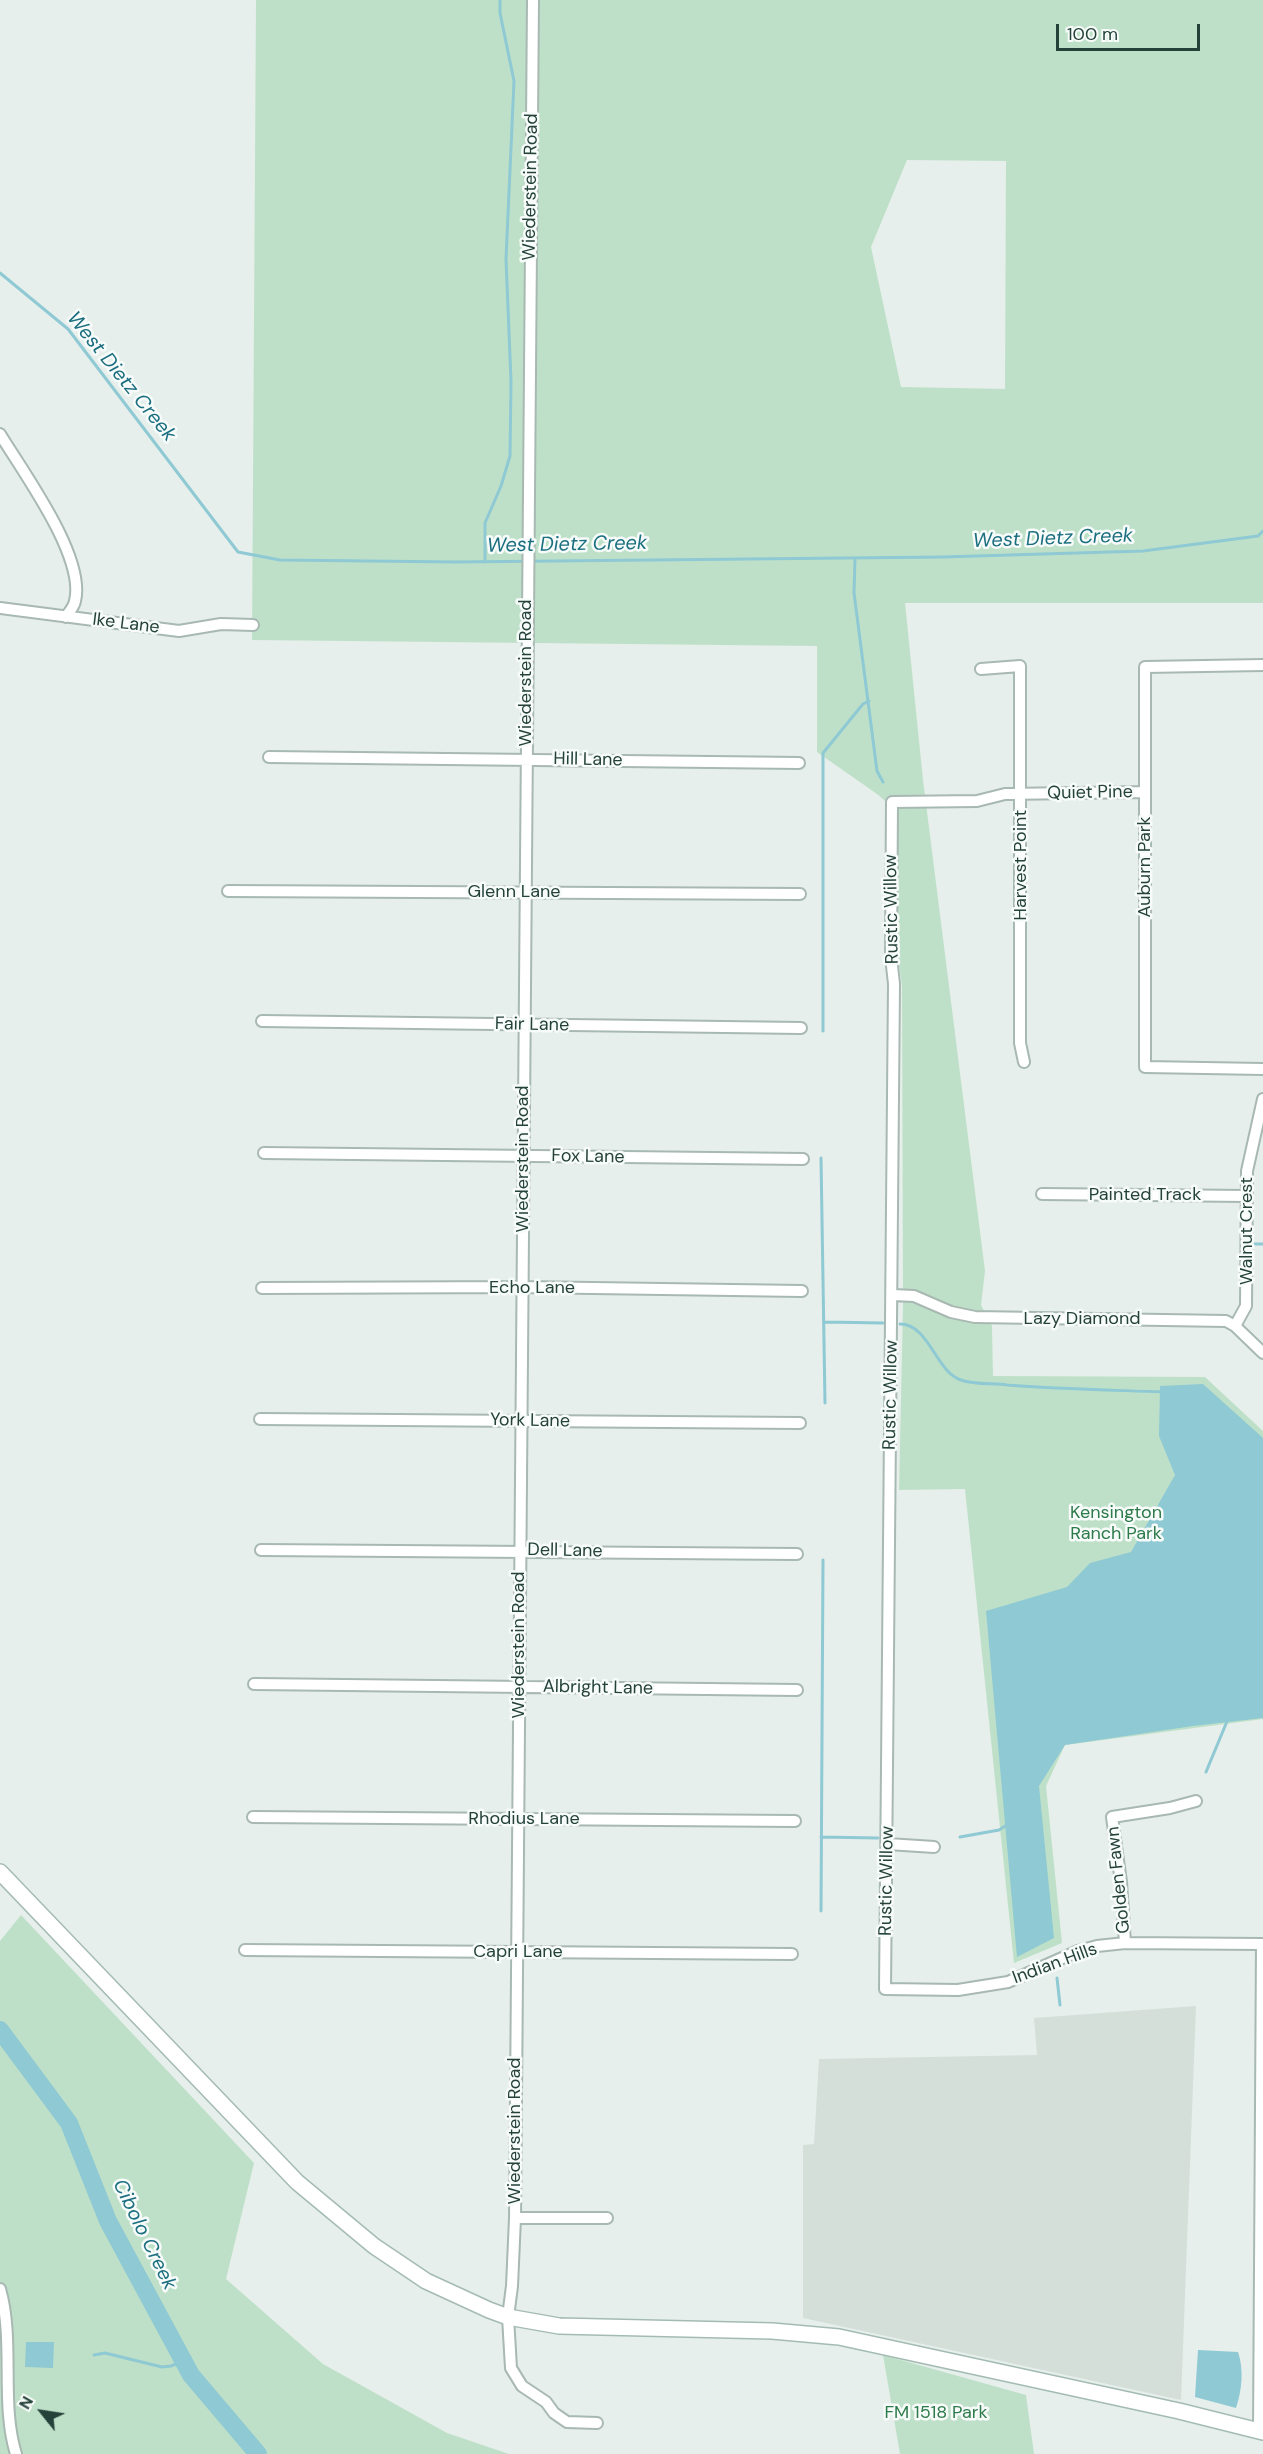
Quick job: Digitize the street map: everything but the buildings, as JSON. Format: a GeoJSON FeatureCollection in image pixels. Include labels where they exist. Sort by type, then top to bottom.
{"type":"FeatureCollection","features":[{"type":"Feature","properties":{"kind":"main road"},"geometry":{"type":"LineString","coordinates":[[0,1872],[297,2182],[374,2246],[426,2281],[508,2317],[559,2326],[772,2331],[839,2337],[1261,2431]]}},
{"type":"Feature","properties":{"kind":"street","name":"Wiederstein Road"},"geometry":{"type":"LineString","coordinates":[[533,0],[515,2218],[512,2286],[508,2317],[511,2368],[522,2386],[546,2402],[554,2413],[567,2422],[597,2423]]}},
{"type":"Feature","properties":{"kind":"street"},"geometry":{"type":"LineString","coordinates":[[0,434],[67,549],[74,571],[76,588],[75,601],[66,617]]}},
{"type":"Feature","properties":{"kind":"street","name":"Ike Lane"},"geometry":{"type":"LineString","coordinates":[[0,608],[179,631],[221,624],[253,626]]}},
{"type":"Feature","properties":{"kind":"street","name":"Auburn Park"},"geometry":{"type":"LineString","coordinates":[[1263,665],[1144,666],[1145,1067],[1263,1069]]}},
{"type":"Feature","properties":{"kind":"street","name":"Harvest Point"},"geometry":{"type":"LineString","coordinates":[[981,669],[1020,666],[1020,1043],[1024,1062]]}},
{"type":"Feature","properties":{"kind":"street","name":"Hill Lane"},"geometry":{"type":"LineString","coordinates":[[269,757],[799,763]]}},
{"type":"Feature","properties":{"kind":"street","name":"Quiet Pine"},"geometry":{"type":"LineString","coordinates":[[892,802],[977,801],[1005,794],[1145,792]]}},
{"type":"Feature","properties":{"kind":"street","name":"Rustic Willow"},"geometry":{"type":"LineString","coordinates":[[885,1989],[893,1295],[892,802]]}},
{"type":"Feature","properties":{"kind":"street","name":"Glenn Lane"},"geometry":{"type":"LineString","coordinates":[[228,891],[800,894]]}},
{"type":"Feature","properties":{"kind":"street","name":"Fair Lane"},"geometry":{"type":"LineString","coordinates":[[262,1021],[801,1028]]}},
{"type":"Feature","properties":{"kind":"street","name":"Walnut Crest"},"geometry":{"type":"LineString","coordinates":[[1235,1326],[1245,1306],[1246,1171],[1263,1099]]}},
{"type":"Feature","properties":{"kind":"street","name":"Fox Lane"},"geometry":{"type":"LineString","coordinates":[[264,1153],[803,1159]]}},
{"type":"Feature","properties":{"kind":"street","name":"Painted Track"},"geometry":{"type":"LineString","coordinates":[[1042,1194],[1247,1196]]}},
{"type":"Feature","properties":{"kind":"street","name":"Echo Lane"},"geometry":{"type":"LineString","coordinates":[[262,1288],[522,1287],[802,1291]]}},
{"type":"Feature","properties":{"kind":"street","name":"Lazy Diamond"},"geometry":{"type":"LineString","coordinates":[[893,1295],[914,1296],[951,1311],[975,1317],[1210,1319],[1226,1321],[1235,1326]]}},
{"type":"Feature","properties":{"kind":"street"},"geometry":{"type":"LineString","coordinates":[[1235,1326],[1263,1353]]}},
{"type":"Feature","properties":{"kind":"street","name":"York Lane"},"geometry":{"type":"LineString","coordinates":[[261,1419],[800,1423]]}},
{"type":"Feature","properties":{"kind":"street","name":"Dell Lane"},"geometry":{"type":"LineString","coordinates":[[261,1550],[797,1554]]}},
{"type":"Feature","properties":{"kind":"street","name":"Albright Lane"},"geometry":{"type":"LineString","coordinates":[[254,1684],[797,1690]]}},
{"type":"Feature","properties":{"kind":"street","name":"Golden Fawn"},"geometry":{"type":"LineString","coordinates":[[1125,1943],[1121,1882],[1112,1817],[1170,1808],[1196,1801]]}},
{"type":"Feature","properties":{"kind":"street","name":"Rhodius Lane"},"geometry":{"type":"LineString","coordinates":[[253,1817],[795,1821]]}},
{"type":"Feature","properties":{"kind":"street"},"geometry":{"type":"LineString","coordinates":[[888,1844],[934,1847]]}},
{"type":"Feature","properties":{"kind":"street","name":"Indian Hills"},"geometry":{"type":"LineString","coordinates":[[885,1989],[958,1990],[1008,1982],[1078,1951],[1097,1946],[1125,1943],[1262,1944]]}},
{"type":"Feature","properties":{"kind":"street"},"geometry":{"type":"LineString","coordinates":[[1261,2431],[1262,1944]]}},
{"type":"Feature","properties":{"kind":"street","name":"Capri Lane"},"geometry":{"type":"LineString","coordinates":[[245,1950],[792,1954]]}},
{"type":"Feature","properties":{"kind":"street"},"geometry":{"type":"LineString","coordinates":[[515,2218],[607,2218]]}},
{"type":"Feature","properties":{"kind":"street"},"geometry":{"type":"LineString","coordinates":[[0,2289],[3,2316],[4,2416],[10,2443],[16,2454]]}},
{"type":"Feature","properties":{"kind":"shaded area"},"geometry":{"type":"Polygon","coordinates":[[[1196,2006],[1181,2400],[803,2318],[803,2145],[814,2144],[819,2059],[1037,2055],[1034,2018],[1196,2006]]]}},
{"type":"Feature","properties":{"kind":"green space","name":"Kensington Ranch Park"},"geometry":{"type":"Polygon","coordinates":[[[256,0],[1263,0],[1263,603],[905,603],[923,780],[985,1271],[981,1305],[992,1326],[993,1376],[1205,1377],[1263,1431],[1263,1719],[1065,1745],[1046,1786],[1062,1943],[1014,1963],[965,1489],[899,1490],[903,1307],[902,985],[897,952],[898,812],[877,794],[817,752],[817,646],[252,640],[256,0]],[[907,160],[871,247],[901,387],[1005,389],[1006,161],[907,160]]]}},
{"type":"Feature","properties":{"kind":"green space"},"geometry":{"type":"Polygon","coordinates":[[[21,1915],[254,2163],[226,2279],[323,2364],[447,2433],[509,2454],[0,2454],[0,1941],[21,1915]]]}},
{"type":"Feature","properties":{"kind":"green space","name":"FM 1518 Park"},"geometry":{"type":"Polygon","coordinates":[[[883,2355],[1026,2395],[1034,2454],[900,2454],[883,2355]]]}},
{"type":"Feature","properties":{"kind":"water"},"geometry":{"type":"Polygon","coordinates":[[[1203,1384],[1263,1438],[1263,1718],[1065,1745],[1039,1786],[1054,1938],[1017,1957],[986,1611],[1067,1587],[1090,1563],[1131,1552],[1175,1475],[1159,1436],[1160,1386],[1203,1384]]]}},
{"type":"Feature","properties":{"kind":"water"},"geometry":{"type":"Polygon","coordinates":[[[26,2342],[54,2342],[53,2368],[25,2367],[26,2342]]]}},
{"type":"Feature","properties":{"kind":"water"},"geometry":{"type":"Polygon","coordinates":[[[1198,2350],[1238,2352],[1242,2380],[1236,2408],[1195,2397],[1198,2350]]]}},
{"type":"Feature","properties":{"kind":"waterway"},"geometry":{"type":"LineString","coordinates":[[485,562],[485,523],[501,486],[510,456],[511,381],[506,259],[514,81],[500,13],[500,0]]}},
{"type":"Feature","properties":{"kind":"waterway","name":"West Dietz Creek"},"geometry":{"type":"LineString","coordinates":[[0,273],[68,329],[238,552],[280,560],[456,562],[943,557],[1143,551],[1258,536],[1263,531]]}},
{"type":"Feature","properties":{"kind":"waterway"},"geometry":{"type":"LineString","coordinates":[[855,558],[854,593],[877,771],[883,782]]}},
{"type":"Feature","properties":{"kind":"waterway"},"geometry":{"type":"LineString","coordinates":[[823,1031],[823,753],[863,704],[869,701]]}},
{"type":"Feature","properties":{"kind":"waterway"},"geometry":{"type":"LineString","coordinates":[[821,1158],[825,1403]]}},
{"type":"Feature","properties":{"kind":"waterway"},"geometry":{"type":"LineString","coordinates":[[1254,1244],[1263,1244]]}},
{"type":"Feature","properties":{"kind":"waterway"},"geometry":{"type":"LineString","coordinates":[[825,1322],[883,1323]]}},
{"type":"Feature","properties":{"kind":"waterway"},"geometry":{"type":"LineString","coordinates":[[900,1324],[910,1326],[918,1332],[945,1368],[952,1375],[966,1382],[1046,1388],[1163,1392]]}},
{"type":"Feature","properties":{"kind":"waterway"},"geometry":{"type":"LineString","coordinates":[[821,1911],[823,1560]]}},
{"type":"Feature","properties":{"kind":"waterway"},"geometry":{"type":"LineString","coordinates":[[1206,1772],[1228,1719]]}},
{"type":"Feature","properties":{"kind":"waterway"},"geometry":{"type":"LineString","coordinates":[[960,1837],[999,1830],[1007,1825]]}},
{"type":"Feature","properties":{"kind":"waterway"},"geometry":{"type":"LineString","coordinates":[[821,1837],[878,1838]]}},
{"type":"Feature","properties":{"kind":"waterway"},"geometry":{"type":"LineString","coordinates":[[1057,1978],[1060,2005]]}},
{"type":"Feature","properties":{"kind":"waterway","name":"Cibolo Creek"},"geometry":{"type":"LineString","coordinates":[[0,2030],[69,2123],[108,2221],[191,2375],[258,2454]]}},
{"type":"Feature","properties":{"kind":"waterway"},"geometry":{"type":"LineString","coordinates":[[94,2355],[105,2353],[162,2367],[183,2361]]}}]}
